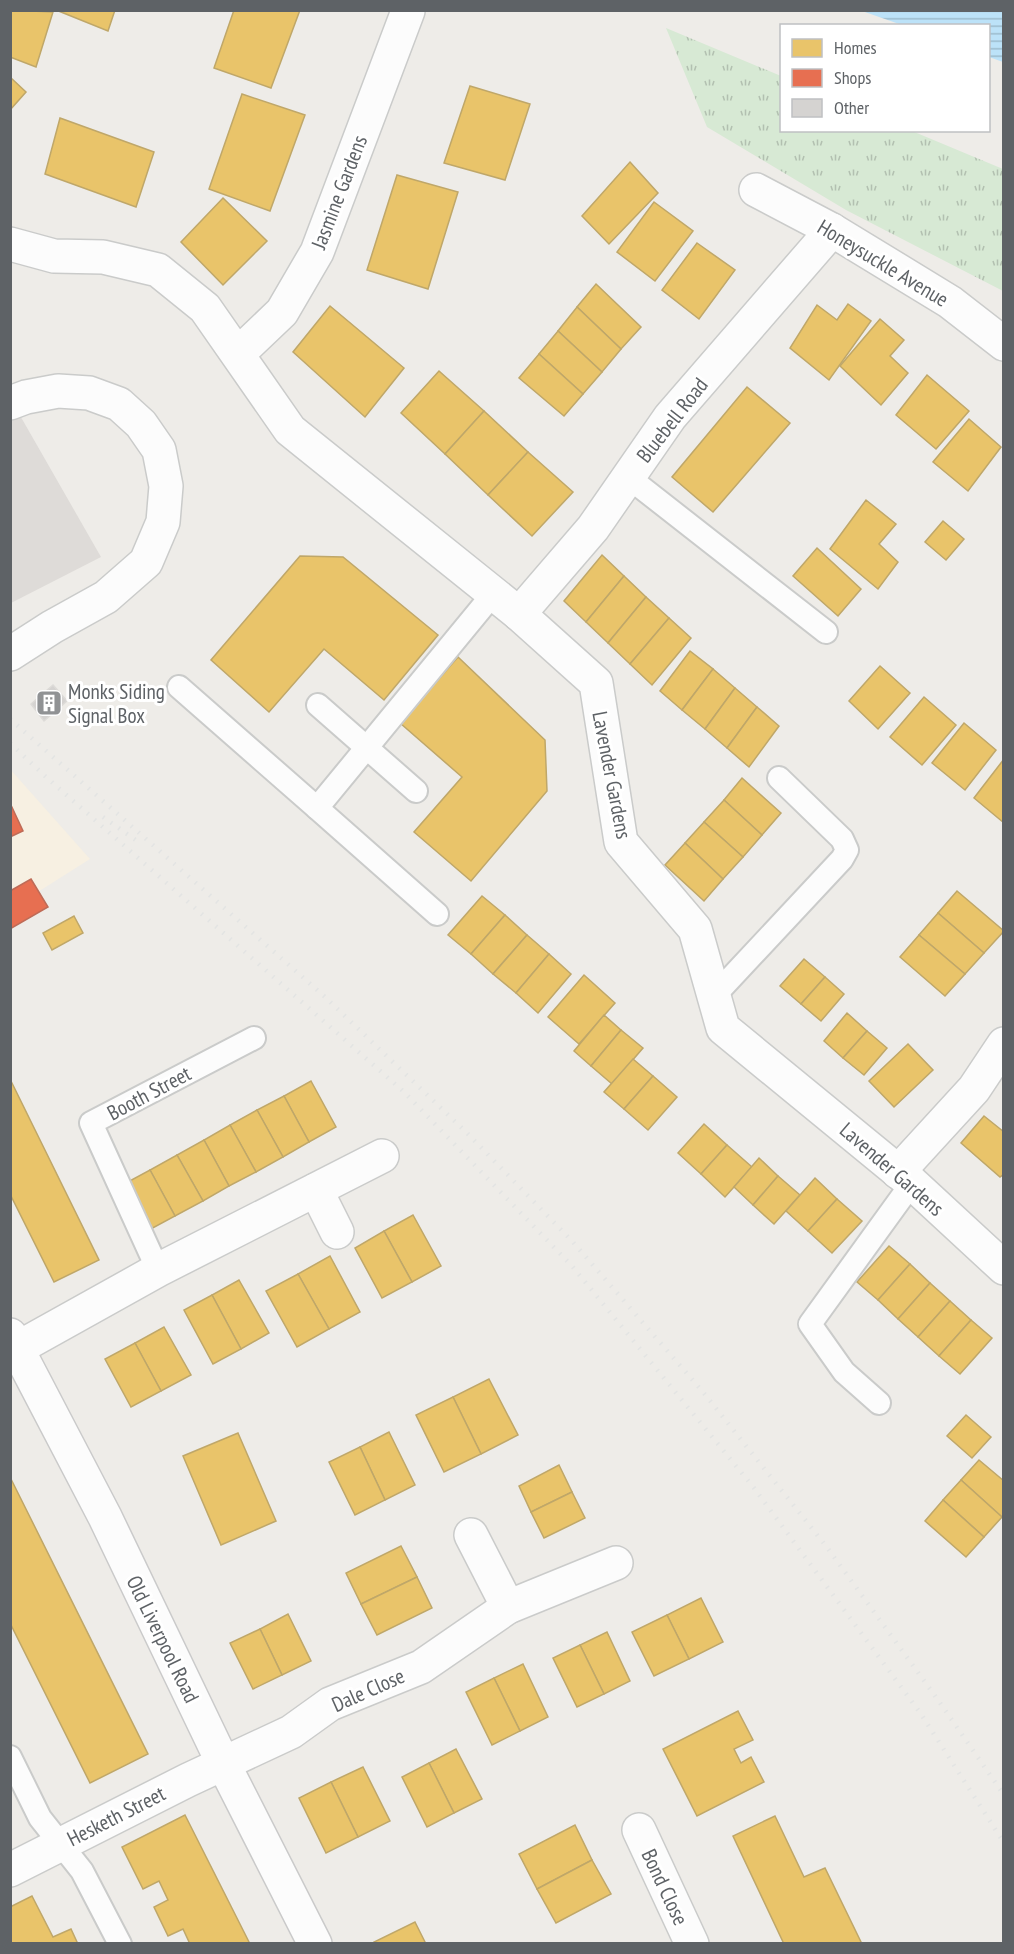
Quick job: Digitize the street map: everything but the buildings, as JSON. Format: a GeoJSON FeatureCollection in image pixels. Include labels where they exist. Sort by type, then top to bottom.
{"type":"FeatureCollection","features":[{"type":"Feature","properties":{"kind":"street","name":"Jasmine Gardens"},"geometry":{"type":"LineString","coordinates":[[238,354],[282,312],[317,252],[408,11]]}},
{"type":"Feature","properties":{"kind":"street","name":"Honeysuckle Avenue"},"geometry":{"type":"LineString","coordinates":[[756,190],[832,230],[950,302],[1004,344]]}},
{"type":"Feature","properties":{"kind":"street","name":"Bluebell Road"},"geometry":{"type":"LineString","coordinates":[[519,614],[593,528],[670,417],[832,230]]}},
{"type":"Feature","properties":{"kind":"street","name":"Lavender Gardens"},"geometry":{"type":"LineString","coordinates":[[10,244],[54,256],[103,257],[158,270],[205,308],[290,430],[519,614],[596,683],[621,842],[695,929],[723,1028],[905,1177],[1004,1268]]}},
{"type":"Feature","properties":{"kind":"street"},"geometry":{"type":"LineString","coordinates":[[10,403],[26,397],[58,391],[90,393],[119,404],[141,424],[159,450],[166,486],[163,522],[146,561],[106,597],[10,654]]}},
{"type":"Feature","properties":{"kind":"street"},"geometry":{"type":"LineString","coordinates":[[905,1177],[974,1089],[1004,1044]]}},
{"type":"Feature","properties":{"kind":"street"},"geometry":{"type":"LineString","coordinates":[[14,1341],[382,1156]]}},
{"type":"Feature","properties":{"kind":"street"},"geometry":{"type":"LineString","coordinates":[[316,1190],[337,1232]]}},
{"type":"Feature","properties":{"kind":"street","name":"Old Liverpool Road"},"geometry":{"type":"LineString","coordinates":[[14,1341],[99,1506],[223,1763],[315,1944]]}},
{"type":"Feature","properties":{"kind":"street"},"geometry":{"type":"LineString","coordinates":[[471,1535],[508,1607]]}},
{"type":"Feature","properties":{"kind":"street","name":"Dale Close"},"geometry":{"type":"LineString","coordinates":[[223,1763],[291,1732],[330,1704],[420,1667],[508,1607],[616,1563]]}},
{"type":"Feature","properties":{"kind":"street","name":"Hesketh Street"},"geometry":{"type":"LineString","coordinates":[[10,1870],[223,1763]]}},
{"type":"Feature","properties":{"kind":"street","name":"Bond Close"},"geometry":{"type":"LineString","coordinates":[[639,1830],[692,1944]]}},
{"type":"Feature","properties":{"kind":"lane"},"geometry":{"type":"LineString","coordinates":[[628,477],[826,632]]}},
{"type":"Feature","properties":{"kind":"lane"},"geometry":{"type":"LineString","coordinates":[[317,808],[493,594]]}},
{"type":"Feature","properties":{"kind":"lane"},"geometry":{"type":"LineString","coordinates":[[179,687],[437,914]]}},
{"type":"Feature","properties":{"kind":"lane"},"geometry":{"type":"LineString","coordinates":[[318,705],[416,791]]}},
{"type":"Feature","properties":{"kind":"lane"},"geometry":{"type":"LineString","coordinates":[[714,996],[842,859],[847,850],[842,839],[779,778]]}},
{"type":"Feature","properties":{"kind":"lane","name":"Booth Street"},"geometry":{"type":"LineString","coordinates":[[158,1270],[91,1123],[254,1038]]}},
{"type":"Feature","properties":{"kind":"lane"},"geometry":{"type":"LineString","coordinates":[[879,1404],[844,1372],[810,1324],[905,1177]]}},
{"type":"Feature","properties":{"kind":"lane"},"geometry":{"type":"LineString","coordinates":[[10,1757],[40,1818],[82,1871],[120,1944]]}},
{"type":"Feature","properties":{"kind":"shaded area"},"geometry":{"type":"Polygon","coordinates":[[[10,398],[101,557],[11,603],[10,603],[10,398]]]}},
{"type":"Feature","properties":{"kind":"shaded area"},"geometry":{"type":"Polygon","coordinates":[[[10,769],[90,859],[11,909],[10,909],[10,769]]]}},
{"type":"Feature","properties":{"kind":"green space"},"geometry":{"type":"Polygon","coordinates":[[[666,28],[780,76],[780,132],[914,132],[1003,169],[1003,291],[846,210],[707,127],[666,28]]]}},
{"type":"Feature","properties":{"kind":"water"},"geometry":{"type":"Polygon","coordinates":[[[862,11],[1003,11],[1003,62],[990,57],[990,24],[899,24],[862,11]]]}},
{"type":"Feature","properties":{"kind":"railway"},"geometry":{"type":"LineString","coordinates":[[10,719],[324,996],[467,1133],[572,1241],[703,1392],[826,1546],[1004,1795]]}},
{"type":"Feature","properties":{"kind":"railway"},"geometry":{"type":"LineString","coordinates":[[10,743],[403,1091],[572,1266],[754,1488],[921,1714],[1004,1843]]}},
{"type":"Feature","properties":{"kind":"railway"},"geometry":{"type":"LineString","coordinates":[[103,817],[137,841]]}},
{"type":"Feature","properties":{"kind":"place","name":"Monks Siding Signal Box"},"geometry":{"type":"Point","coordinates":[49,703]}}]}
